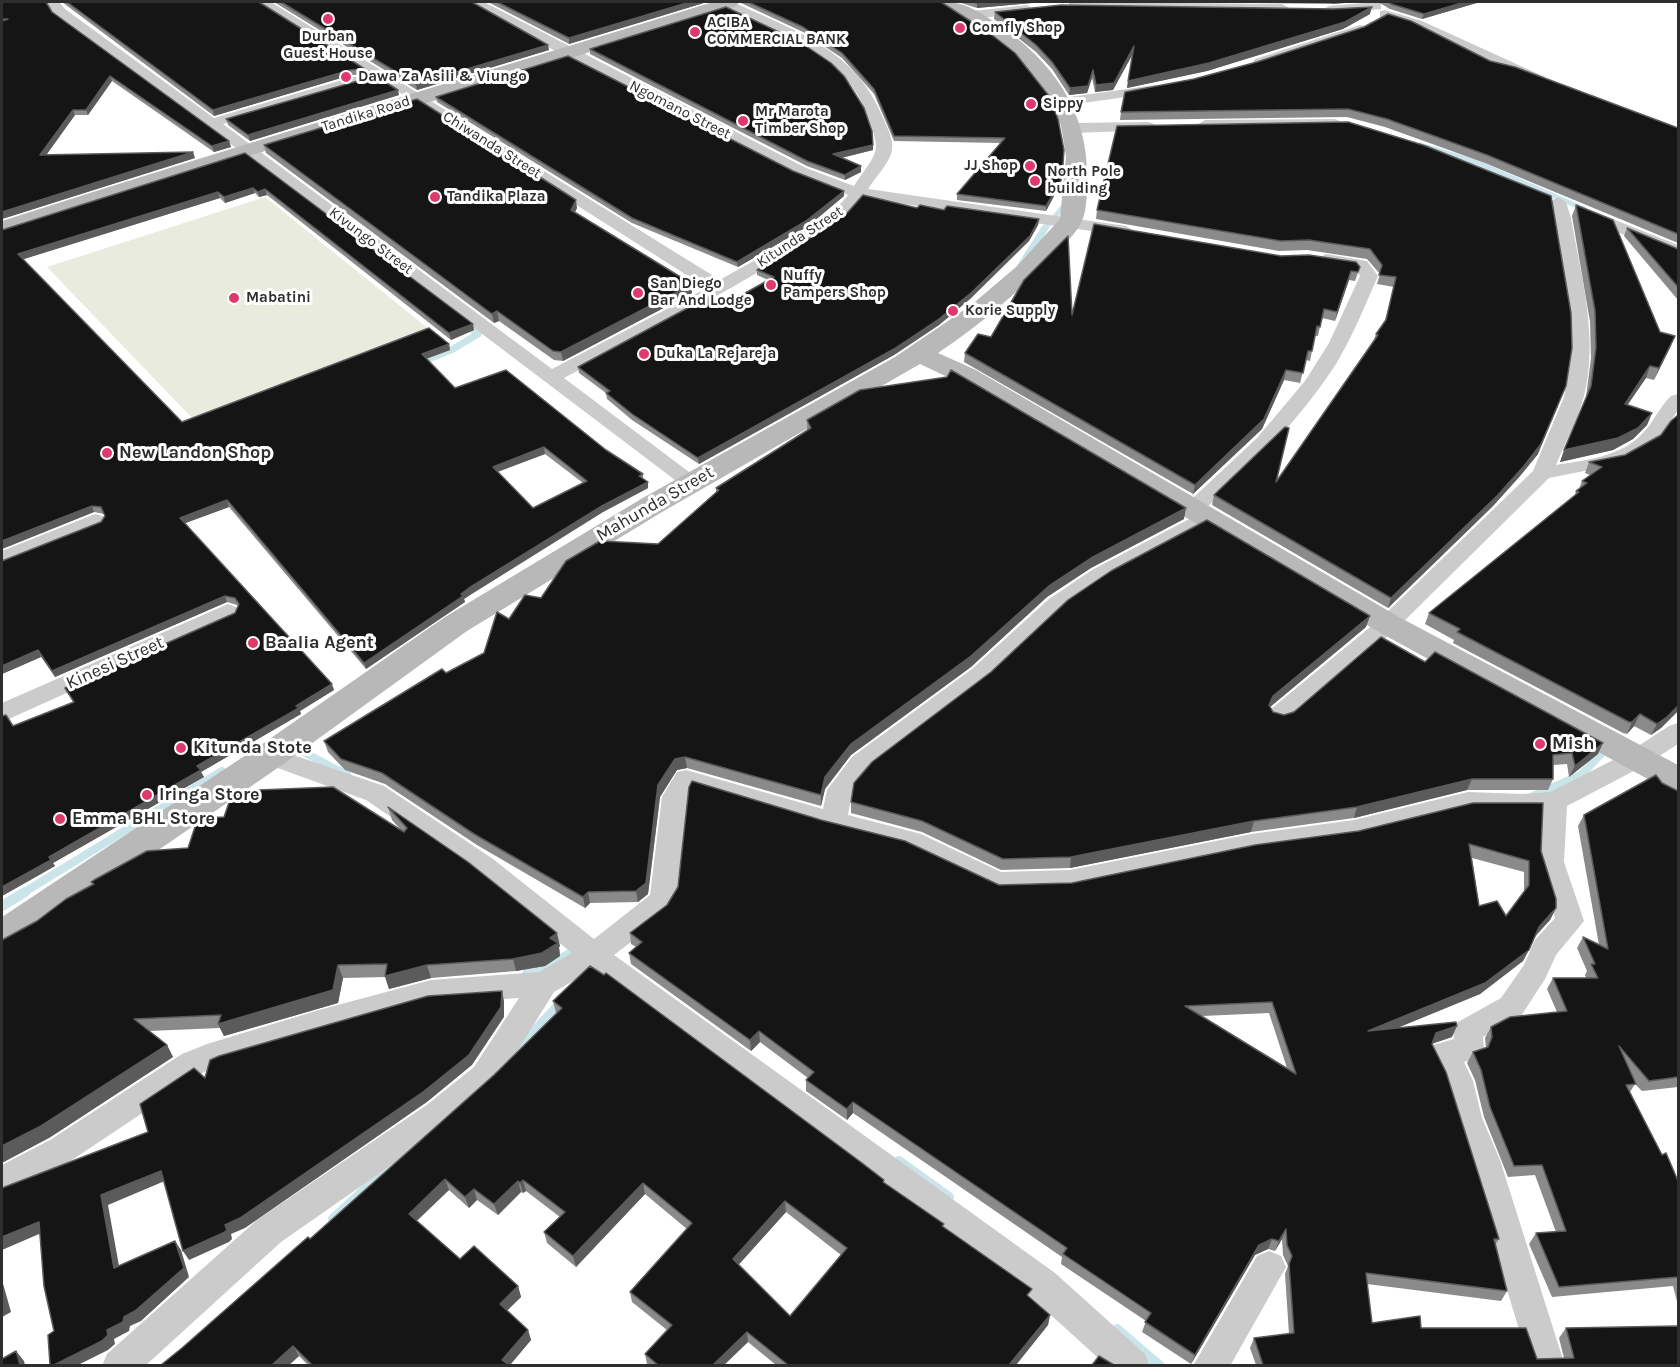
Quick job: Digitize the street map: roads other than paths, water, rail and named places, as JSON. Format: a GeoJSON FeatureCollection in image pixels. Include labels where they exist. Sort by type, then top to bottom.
{"type":"FeatureCollection","features":[{"type":"Feature","properties":{"kind":"street","name":"Kivungo Street"},"geometry":{"type":"LineString","coordinates":[[52,2],[60,12],[247,149],[690,482]]}},
{"type":"Feature","properties":{"kind":"street","name":"Chiwanda Street"},"geometry":{"type":"LineString","coordinates":[[264,2],[720,288]]}},
{"type":"Feature","properties":{"kind":"street","name":"Ngomano Street"},"geometry":{"type":"LineString","coordinates":[[475,2],[569,53],[800,171],[858,194],[1049,221],[1071,222],[1147,235]]}},
{"type":"Feature","properties":{"kind":"street","name":"Tandika Road"},"geometry":{"type":"LineString","coordinates":[[2,228],[247,149],[569,53],[727,2]]}},
{"type":"Feature","properties":{"kind":"street","name":"Kitunda Street"},"geometry":{"type":"LineString","coordinates":[[552,377],[720,288],[815,230],[849,205],[884,153],[885,142],[870,103],[851,74],[820,49],[727,2]]}},
{"type":"Feature","properties":{"kind":"street"},"geometry":{"type":"LineString","coordinates":[[947,2],[973,15],[1023,50],[1062,102],[1074,128],[1079,167],[1071,222]]}},
{"type":"Feature","properties":{"kind":"street"},"geometry":{"type":"LineString","coordinates":[[1060,6],[1303,9],[1375,7],[1552,83]]}},
{"type":"Feature","properties":{"kind":"street"},"geometry":{"type":"LineString","coordinates":[[1249,66],[1283,56],[1316,42],[1349,34],[1371,24],[1375,7]]}},
{"type":"Feature","properties":{"kind":"street"},"geometry":{"type":"LineString","coordinates":[[973,15],[1037,8]]}},
{"type":"Feature","properties":{"kind":"street"},"geometry":{"type":"LineString","coordinates":[[212,123],[357,80]]}},
{"type":"Feature","properties":{"kind":"street"},"geometry":{"type":"LineString","coordinates":[[1062,102],[1133,94],[1171,86]]}},
{"type":"Feature","properties":{"kind":"street"},"geometry":{"type":"LineString","coordinates":[[1194,125],[1286,123],[1353,126]]}},
{"type":"Feature","properties":{"kind":"street"},"geometry":{"type":"LineString","coordinates":[[1074,128],[1160,126]]}},
{"type":"Feature","properties":{"kind":"street"},"geometry":{"type":"LineString","coordinates":[[1280,715],[1388,624],[1542,473],[1574,397],[1580,358],[1579,322],[1563,218],[1553,200],[1678,251]]}},
{"type":"Feature","properties":{"kind":"street","name":"Mahunda Street"},"geometry":{"type":"LineString","coordinates":[[2,937],[130,847],[270,756],[451,627],[690,482],[921,355],[981,309],[1037,259],[1071,222]]}},
{"type":"Feature","properties":{"kind":"street"},"geometry":{"type":"LineString","coordinates":[[834,822],[840,790],[861,764],[980,675],[1057,604],[1199,514],[1277,428],[1326,363],[1369,276],[1361,265],[1306,257]]}},
{"type":"Feature","properties":{"kind":"street"},"geometry":{"type":"LineString","coordinates":[[921,355],[967,376],[1388,624],[1678,780]]}},
{"type":"Feature","properties":{"kind":"street"},"geometry":{"type":"LineString","coordinates":[[1542,473],[1609,460],[1630,452],[1650,439],[1666,410],[1678,400]]}},
{"type":"Feature","properties":{"kind":"street"},"geometry":{"type":"LineString","coordinates":[[2,559],[95,521]]}},
{"type":"Feature","properties":{"kind":"street","name":"Kinesi Street"},"geometry":{"type":"LineString","coordinates":[[2,713],[228,612]]}},
{"type":"Feature","properties":{"kind":"street"},"geometry":{"type":"LineString","coordinates":[[119,1365],[269,1231],[439,1114],[485,1076],[544,984],[593,954],[657,906],[663,897],[675,796],[686,779],[834,822],[912,841],[998,883],[1037,883],[1070,881],[1251,844],[1354,830],[1468,802],[1523,804],[1554,801],[1638,758],[1678,732]]}},
{"type":"Feature","properties":{"kind":"street"},"geometry":{"type":"LineString","coordinates":[[270,756],[375,793],[483,866],[593,954],[1043,1285],[1133,1365]]}},
{"type":"Feature","properties":{"kind":"street"},"geometry":{"type":"LineString","coordinates":[[1548,1365],[1484,1160],[1467,1118],[1458,1081],[1444,1054],[1469,1048],[1468,1031],[1511,1006],[1535,971],[1545,948],[1570,921],[1551,862],[1554,801]]}},
{"type":"Feature","properties":{"kind":"street"},"geometry":{"type":"LineString","coordinates":[[2,1181],[61,1150],[193,1063],[218,1053],[330,1019],[431,992],[544,984]]}},
{"type":"Feature","properties":{"kind":"street"},"geometry":{"type":"LineString","coordinates":[[1210,1365],[1269,1268]]}},
{"type":"Feature","properties":{"kind":"waterway"},"geometry":{"type":"LineString","coordinates":[[1420,145],[1476,162],[1584,209]]}},
{"type":"Feature","properties":{"kind":"waterway"},"geometry":{"type":"LineString","coordinates":[[1044,230],[1067,202]]}},
{"type":"Feature","properties":{"kind":"waterway"},"geometry":{"type":"LineString","coordinates":[[1022,264],[1045,228]]}},
{"type":"Feature","properties":{"kind":"waterway"},"geometry":{"type":"LineString","coordinates":[[419,363],[453,349],[478,334],[465,323]]}},
{"type":"Feature","properties":{"kind":"waterway"},"geometry":{"type":"LineString","coordinates":[[292,746],[347,775]]}},
{"type":"Feature","properties":{"kind":"waterway"},"geometry":{"type":"LineString","coordinates":[[1533,796],[1581,775],[1604,751],[1599,748]]}},
{"type":"Feature","properties":{"kind":"waterway"},"geometry":{"type":"LineString","coordinates":[[23,893],[222,771]]}},
{"type":"Feature","properties":{"kind":"waterway"},"geometry":{"type":"LineString","coordinates":[[2,906],[25,892]]}},
{"type":"Feature","properties":{"kind":"waterway"},"geometry":{"type":"LineString","coordinates":[[527,974],[535,973],[572,953]]}},
{"type":"Feature","properties":{"kind":"waterway"},"geometry":{"type":"LineString","coordinates":[[514,1053],[562,1002]]}},
{"type":"Feature","properties":{"kind":"waterway"},"geometry":{"type":"LineString","coordinates":[[333,1219],[398,1159]]}},
{"type":"Feature","properties":{"kind":"waterway"},"geometry":{"type":"LineString","coordinates":[[899,1161],[949,1197]]}},
{"type":"Feature","properties":{"kind":"waterway"},"geometry":{"type":"LineString","coordinates":[[1117,1329],[1160,1366]]}},
{"type":"Feature","properties":{"kind":"place","name":"Durban Guest House"},"geometry":{"type":"Point","coordinates":[328,19]}},
{"type":"Feature","properties":{"kind":"place","name":"Comfly Shop"},"geometry":{"type":"Point","coordinates":[960,28]}},
{"type":"Feature","properties":{"kind":"place","name":"ACIBA COMMERCIAL BANK"},"geometry":{"type":"Point","coordinates":[695,32]}},
{"type":"Feature","properties":{"kind":"place","name":"Dawa Za Asili & Viungo"},"geometry":{"type":"Point","coordinates":[346,77]}},
{"type":"Feature","properties":{"kind":"place","name":"Sippy"},"geometry":{"type":"Point","coordinates":[1031,104]}},
{"type":"Feature","properties":{"kind":"place","name":"Mr Marota Timber Shop"},"geometry":{"type":"Point","coordinates":[743,121]}},
{"type":"Feature","properties":{"kind":"place","name":"JJ Shop"},"geometry":{"type":"Point","coordinates":[1030,166]}},
{"type":"Feature","properties":{"kind":"place","name":"North Pole building"},"geometry":{"type":"Point","coordinates":[1035,181]}},
{"type":"Feature","properties":{"kind":"place","name":"Tandika Plaza"},"geometry":{"type":"Point","coordinates":[435,197]}},
{"type":"Feature","properties":{"kind":"place","name":"Nuffy Pampers Shop"},"geometry":{"type":"Point","coordinates":[771,285]}},
{"type":"Feature","properties":{"kind":"place","name":"San Diego Bar And Lodge"},"geometry":{"type":"Point","coordinates":[638,293]}},
{"type":"Feature","properties":{"kind":"place","name":"Mabatini"},"geometry":{"type":"Point","coordinates":[234,298]}},
{"type":"Feature","properties":{"kind":"place","name":"Korie Supply"},"geometry":{"type":"Point","coordinates":[953,311]}},
{"type":"Feature","properties":{"kind":"place","name":"Duka La Rejareja"},"geometry":{"type":"Point","coordinates":[644,354]}},
{"type":"Feature","properties":{"kind":"place","name":"New Landon Shop"},"geometry":{"type":"Point","coordinates":[107,453]}},
{"type":"Feature","properties":{"kind":"place","name":"Baalia Agent"},"geometry":{"type":"Point","coordinates":[253,643]}},
{"type":"Feature","properties":{"kind":"place","name":"Mish"},"geometry":{"type":"Point","coordinates":[1540,744]}},
{"type":"Feature","properties":{"kind":"place","name":"Kitunda Stote"},"geometry":{"type":"Point","coordinates":[181,748]}},
{"type":"Feature","properties":{"kind":"place","name":"Iringa Store"},"geometry":{"type":"Point","coordinates":[147,795]}},
{"type":"Feature","properties":{"kind":"place","name":"Emma BHL Store"},"geometry":{"type":"Point","coordinates":[60,819]}}]}
